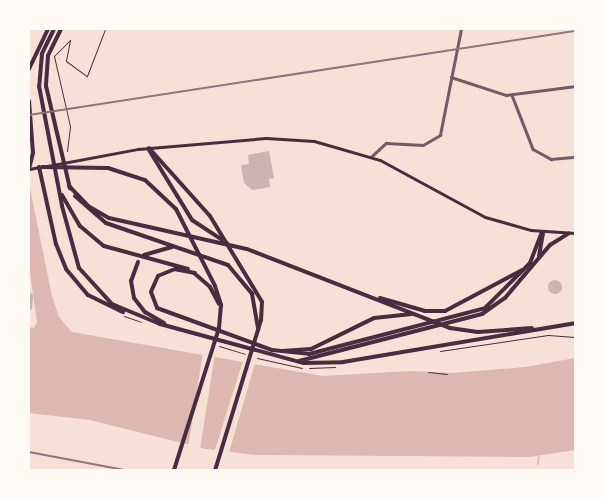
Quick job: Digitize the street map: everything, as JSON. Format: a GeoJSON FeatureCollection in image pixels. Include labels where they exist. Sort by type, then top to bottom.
{"type":"FeatureCollection","features":[{"type":"Feature","properties":{"kind":"main road"},"geometry":{"type":"LineString","coordinates":[[29,69],[48,29]]}},
{"type":"Feature","properties":{"kind":"main road"},"geometry":{"type":"LineString","coordinates":[[54,29],[42,54],[39,78],[70,244],[83,274],[105,299],[130,313]]}},
{"type":"Feature","properties":{"kind":"main road"},"geometry":{"type":"LineString","coordinates":[[61,29],[48,56],[45,75],[64,174],[69,186],[82,206],[100,220],[222,262],[238,273],[256,303],[258,329]]}},
{"type":"Feature","properties":{"kind":"main road"},"geometry":{"type":"LineString","coordinates":[[29,100],[33,153],[29,169],[149,148],[284,138],[325,143],[372,156],[475,213],[542,232],[575,233]]}},
{"type":"Feature","properties":{"kind":"main road"},"geometry":{"type":"LineString","coordinates":[[149,148],[224,236],[260,295],[263,315],[215,470]]}},
{"type":"Feature","properties":{"kind":"main road"},"geometry":{"type":"LineString","coordinates":[[149,148],[192,220],[232,245]]}},
{"type":"Feature","properties":{"kind":"main road"},"geometry":{"type":"LineString","coordinates":[[40,167],[108,168],[136,175],[165,197],[185,226],[218,292],[221,313],[174,470]]}},
{"type":"Feature","properties":{"kind":"main road"},"geometry":{"type":"LineString","coordinates":[[40,167],[56,244],[66,269],[94,299],[130,313],[288,361],[343,362],[575,323]]}},
{"type":"Feature","properties":{"kind":"main road"},"geometry":{"type":"LineString","coordinates":[[59,186],[85,232],[110,250],[195,273],[210,287],[221,313]]}},
{"type":"Feature","properties":{"kind":"main road"},"geometry":{"type":"LineString","coordinates":[[69,186],[88,206],[109,218],[232,245],[417,315],[469,332],[541,328]]}},
{"type":"Feature","properties":{"kind":"main road"},"geometry":{"type":"LineString","coordinates":[[536,262],[542,232]]}},
{"type":"Feature","properties":{"kind":"main road"},"geometry":{"type":"LineString","coordinates":[[195,273],[175,269],[158,276],[151,292],[157,308],[272,350],[309,354],[466,315],[498,299],[530,263],[542,232]]}},
{"type":"Feature","properties":{"kind":"main road"},"geometry":{"type":"LineString","coordinates":[[288,361],[319,358],[473,318],[501,302],[552,243],[569,233]]}},
{"type":"Feature","properties":{"kind":"main road"},"geometry":{"type":"LineString","coordinates":[[144,255],[160,247],[180,248]]}},
{"type":"Feature","properties":{"kind":"main road"},"geometry":{"type":"LineString","coordinates":[[138,262],[131,281],[134,298],[145,312],[171,326]]}},
{"type":"Feature","properties":{"kind":"main road"},"geometry":{"type":"LineString","coordinates":[[359,292],[425,311],[445,311],[486,292],[530,263]]}},
{"type":"Feature","properties":{"kind":"main road"},"geometry":{"type":"LineString","coordinates":[[272,350],[311,349],[374,318],[417,315]]}},
{"type":"Feature","properties":{"kind":"street"},"geometry":{"type":"LineString","coordinates":[[372,156],[386,143],[423,145],[437,138],[444,126],[451,77],[461,29]]}},
{"type":"Feature","properties":{"kind":"street"},"geometry":{"type":"LineString","coordinates":[[451,77],[512,95],[575,86]]}},
{"type":"Feature","properties":{"kind":"street"},"geometry":{"type":"LineString","coordinates":[[512,95],[533,149],[551,159],[575,157]]}},
{"type":"Feature","properties":{"kind":"path"},"geometry":{"type":"LineString","coordinates":[[67,151],[70,126],[54,56],[70,40],[66,62],[87,76],[105,29]]}},
{"type":"Feature","properties":{"kind":"path"},"geometry":{"type":"LineString","coordinates":[[121,315],[145,323]]}},
{"type":"Feature","properties":{"kind":"path"},"geometry":{"type":"LineString","coordinates":[[219,346],[245,354]]}},
{"type":"Feature","properties":{"kind":"path"},"geometry":{"type":"LineString","coordinates":[[428,372],[447,374]]}},
{"type":"Feature","properties":{"kind":"shaded area"},"geometry":{"type":"Polygon","coordinates":[[[29,183],[52,296],[59,317],[72,332],[323,376],[410,371],[452,373],[526,367],[575,358],[575,450],[529,457],[255,455],[206,449],[90,420],[29,413],[29,327],[34,328],[37,322],[29,266],[29,183]]]}},
{"type":"Feature","properties":{"kind":"pier"},"geometry":{"type":"Polygon","coordinates":[[[203,353],[215,355],[200,449],[188,447],[203,353]]]}},
{"type":"Feature","properties":{"kind":"pier"},"geometry":{"type":"Polygon","coordinates":[[[243,361],[255,363],[228,456],[214,453],[243,361]]]}},
{"type":"Feature","properties":{"kind":"building"},"geometry":{"type":"Polygon","coordinates":[[[269,151],[274,178],[269,179],[270,187],[252,190],[244,183],[241,165],[249,164],[248,155],[269,151]]]}},
{"type":"Feature","properties":{"kind":"building"},"geometry":{"type":"Polygon","coordinates":[[[555,280],[560,282],[562,287],[560,292],[555,294],[550,292],[548,287],[550,282],[555,280]]]}},
{"type":"Feature","properties":{"kind":"building"},"geometry":{"type":"Polygon","coordinates":[[[29,292],[33,294],[32,310],[29,309],[29,292]]]}},
{"type":"Feature","properties":{"kind":"waterway"},"geometry":{"type":"LineString","coordinates":[[538,464],[539,454]]}},
{"type":"Feature","properties":{"kind":"railway"},"geometry":{"type":"LineString","coordinates":[[29,115],[575,31]]}},
{"type":"Feature","properties":{"kind":"railway"},"geometry":{"type":"LineString","coordinates":[[29,452],[124,470]]}}]}
